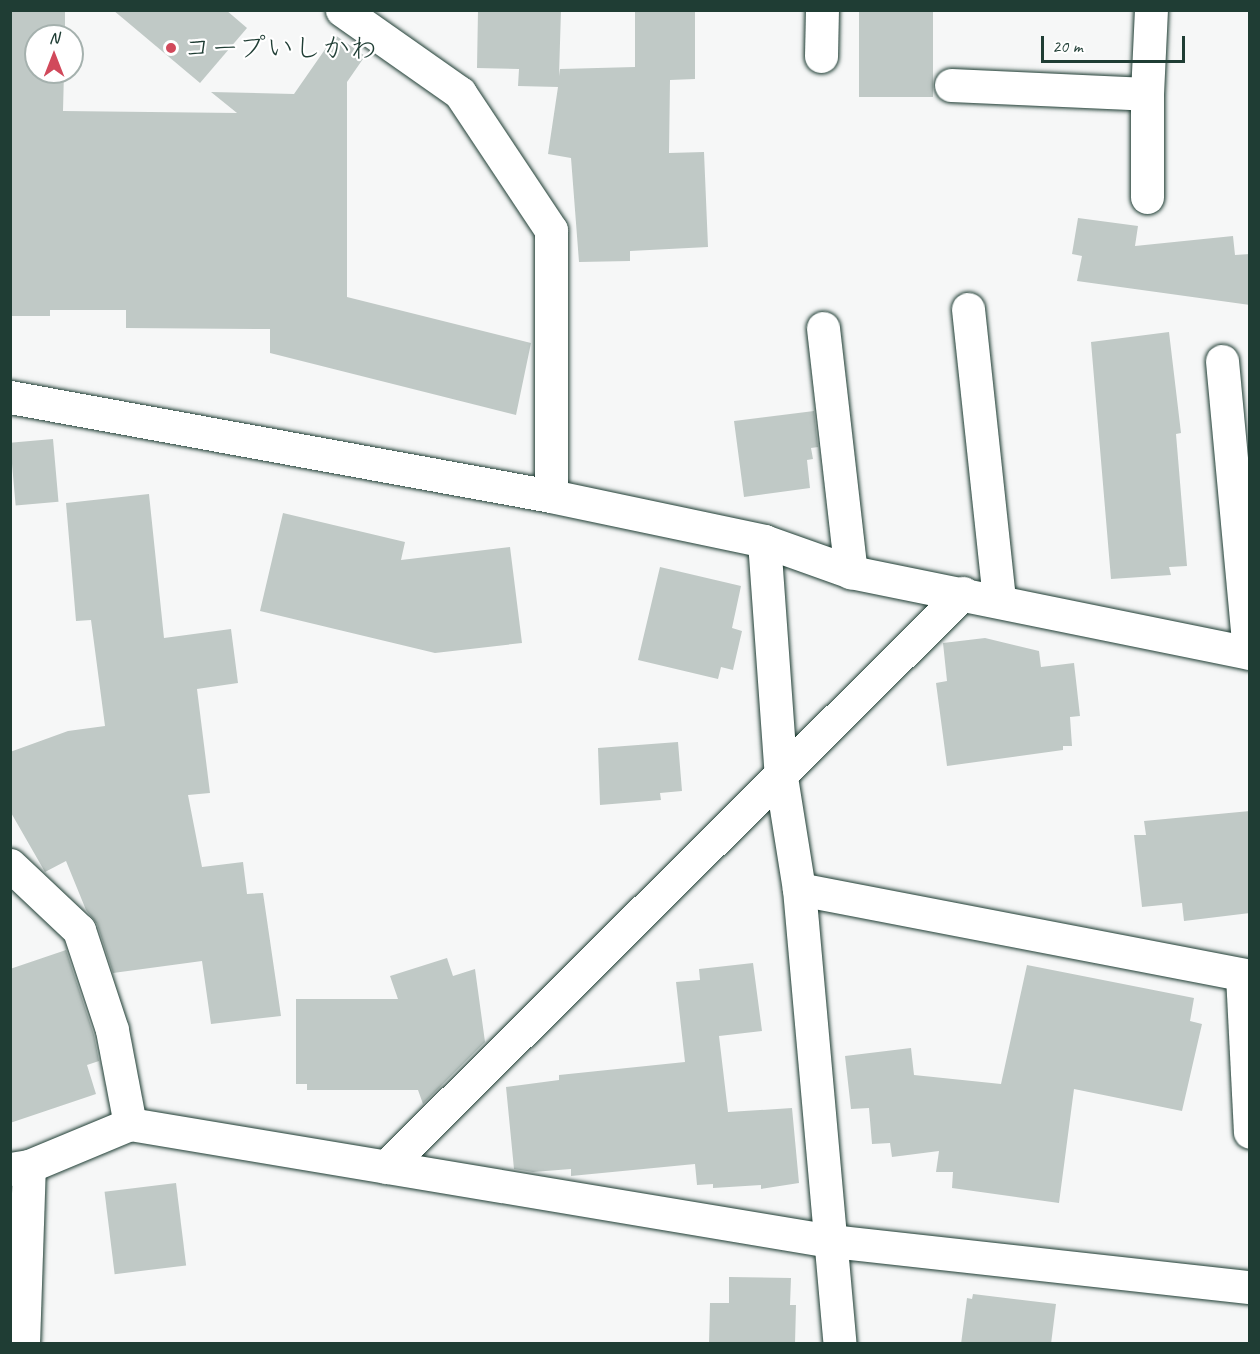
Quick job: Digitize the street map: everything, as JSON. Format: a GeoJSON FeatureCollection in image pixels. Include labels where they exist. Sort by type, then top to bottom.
{"type":"FeatureCollection","features":[{"type":"Feature","properties":{"kind":"street"},"geometry":{"type":"LineString","coordinates":[[821,56],[822,10]]}},
{"type":"Feature","properties":{"kind":"street"},"geometry":{"type":"LineString","coordinates":[[1147,197],[1147,94],[1151,10]]}},
{"type":"Feature","properties":{"kind":"street"},"geometry":{"type":"LineString","coordinates":[[353,14],[460,93],[551,230],[551,496]]}},
{"type":"Feature","properties":{"kind":"street"},"geometry":{"type":"LineString","coordinates":[[951,85],[1147,94]]}},
{"type":"Feature","properties":{"kind":"street"},"geometry":{"type":"LineString","coordinates":[[968,309],[999,599]]}},
{"type":"Feature","properties":{"kind":"street"},"geometry":{"type":"LineString","coordinates":[[823,328],[850,572]]}},
{"type":"Feature","properties":{"kind":"street"},"geometry":{"type":"LineString","coordinates":[[10,397],[551,496],[764,541],[850,572],[999,599],[1250,653],[1222,361]]}},
{"type":"Feature","properties":{"kind":"street"},"geometry":{"type":"LineString","coordinates":[[764,541],[781,777],[799,889],[840,1344]]}},
{"type":"Feature","properties":{"kind":"street"},"geometry":{"type":"LineString","coordinates":[[387,1167],[781,777],[963,593]]}},
{"type":"Feature","properties":{"kind":"street"},"geometry":{"type":"LineString","coordinates":[[10,865],[79,930],[112,1030],[130,1124]]}},
{"type":"Feature","properties":{"kind":"street"},"geometry":{"type":"LineString","coordinates":[[799,889],[1246,976],[1250,1132]]}},
{"type":"Feature","properties":{"kind":"street"},"geometry":{"type":"LineString","coordinates":[[23,1344],[20,1168],[130,1124],[831,1241],[1250,1287]]}},
{"type":"Feature","properties":{"kind":"building"},"geometry":{"type":"Polygon","coordinates":[[[10,10],[65,10],[65,24],[24,24],[24,84],[64,84],[63,111],[237,113],[211,92],[294,94],[335,35],[365,56],[347,82],[347,297],[531,343],[516,415],[270,353],[270,329],[126,328],[126,310],[50,310],[50,316],[10,316],[10,10]]]}},
{"type":"Feature","properties":{"kind":"building"},"geometry":{"type":"Polygon","coordinates":[[[113,10],[226,10],[247,28],[200,83],[113,10]]]}},
{"type":"Feature","properties":{"kind":"building"},"geometry":{"type":"Polygon","coordinates":[[[478,10],[561,10],[559,76],[560,69],[635,67],[635,10],[695,10],[695,79],[670,80],[669,153],[704,152],[708,247],[630,251],[630,261],[579,262],[571,158],[548,154],[558,87],[518,86],[519,69],[477,68],[478,10]]]}},
{"type":"Feature","properties":{"kind":"building"},"geometry":{"type":"Polygon","coordinates":[[[859,10],[933,10],[933,97],[859,97],[859,10]]]}},
{"type":"Feature","properties":{"kind":"building"},"geometry":{"type":"Polygon","coordinates":[[[1078,218],[1138,226],[1135,246],[1233,236],[1235,255],[1250,254],[1250,305],[1077,281],[1082,256],[1072,254],[1078,218]]]}},
{"type":"Feature","properties":{"kind":"building"},"geometry":{"type":"Polygon","coordinates":[[[1169,332],[1181,433],[1176,434],[1187,566],[1169,567],[1171,575],[1111,579],[1091,342],[1169,332]]]}},
{"type":"Feature","properties":{"kind":"building"},"geometry":{"type":"Polygon","coordinates":[[[814,411],[818,447],[811,448],[813,459],[807,460],[810,488],[744,497],[734,421],[814,411]]]}},
{"type":"Feature","properties":{"kind":"building"},"geometry":{"type":"Polygon","coordinates":[[[53,439],[58,502],[16,506],[10,443],[53,439]]]}},
{"type":"Feature","properties":{"kind":"building"},"geometry":{"type":"Polygon","coordinates":[[[149,494],[164,638],[231,629],[238,683],[197,689],[210,793],[188,795],[202,867],[243,862],[247,894],[263,893],[281,1016],[211,1024],[202,961],[113,973],[97,924],[86,910],[66,861],[45,872],[10,811],[10,752],[68,731],[105,726],[91,620],[76,621],[66,503],[149,494]]]}},
{"type":"Feature","properties":{"kind":"building"},"geometry":{"type":"Polygon","coordinates":[[[283,513],[405,542],[401,560],[510,547],[522,643],[435,653],[260,611],[283,513]]]}},
{"type":"Feature","properties":{"kind":"building"},"geometry":{"type":"Polygon","coordinates":[[[660,567],[741,586],[732,628],[742,631],[733,670],[721,667],[718,679],[638,660],[660,567]]]}},
{"type":"Feature","properties":{"kind":"building"},"geometry":{"type":"Polygon","coordinates":[[[985,638],[1039,651],[1041,667],[1074,663],[1080,716],[1070,717],[1072,746],[1063,746],[1063,750],[947,766],[936,683],[947,681],[943,643],[985,638]]]}},
{"type":"Feature","properties":{"kind":"building"},"geometry":{"type":"Polygon","coordinates":[[[678,742],[682,791],[660,793],[661,800],[600,805],[598,748],[678,742]]]}},
{"type":"Feature","properties":{"kind":"building"},"geometry":{"type":"Polygon","coordinates":[[[1250,811],[1250,913],[1184,921],[1182,903],[1142,907],[1134,835],[1146,835],[1144,821],[1250,811]]]}},
{"type":"Feature","properties":{"kind":"building"},"geometry":{"type":"Polygon","coordinates":[[[66,950],[94,1035],[99,1061],[87,1065],[96,1094],[10,1123],[10,969],[66,950]]]}},
{"type":"Feature","properties":{"kind":"building"},"geometry":{"type":"Polygon","coordinates":[[[447,958],[453,976],[475,969],[485,1042],[423,1104],[418,1090],[307,1090],[307,1084],[296,1084],[296,999],[398,999],[390,976],[447,958]]]}},
{"type":"Feature","properties":{"kind":"building"},"geometry":{"type":"Polygon","coordinates":[[[753,963],[762,1031],[719,1036],[728,1112],[792,1108],[799,1183],[761,1189],[761,1185],[713,1188],[713,1184],[697,1185],[695,1164],[571,1176],[571,1169],[533,1172],[514,1169],[506,1087],[559,1080],[559,1075],[685,1062],[676,982],[700,980],[699,969],[753,963]]]}},
{"type":"Feature","properties":{"kind":"building"},"geometry":{"type":"Polygon","coordinates":[[[1027,965],[1194,998],[1190,1021],[1202,1024],[1182,1111],[1074,1089],[1059,1203],[952,1188],[953,1172],[936,1172],[939,1151],[892,1157],[890,1143],[872,1144],[869,1108],[851,1109],[845,1056],[911,1048],[914,1075],[1001,1084],[1027,965]]]}},
{"type":"Feature","properties":{"kind":"building"},"geometry":{"type":"Polygon","coordinates":[[[176,1183],[186,1265],[115,1274],[105,1192],[176,1183]]]}},
{"type":"Feature","properties":{"kind":"building"},"geometry":{"type":"Polygon","coordinates":[[[729,1277],[791,1278],[790,1305],[796,1305],[795,1344],[709,1344],[710,1303],[729,1303],[729,1277]]]}},
{"type":"Feature","properties":{"kind":"building"},"geometry":{"type":"Polygon","coordinates":[[[973,1294],[1056,1304],[1051,1344],[961,1344],[967,1298],[972,1299],[973,1294]]]}},
{"type":"Feature","properties":{"kind":"place","name":"コープいしかわ"},"geometry":{"type":"Point","coordinates":[171,48]}}]}
